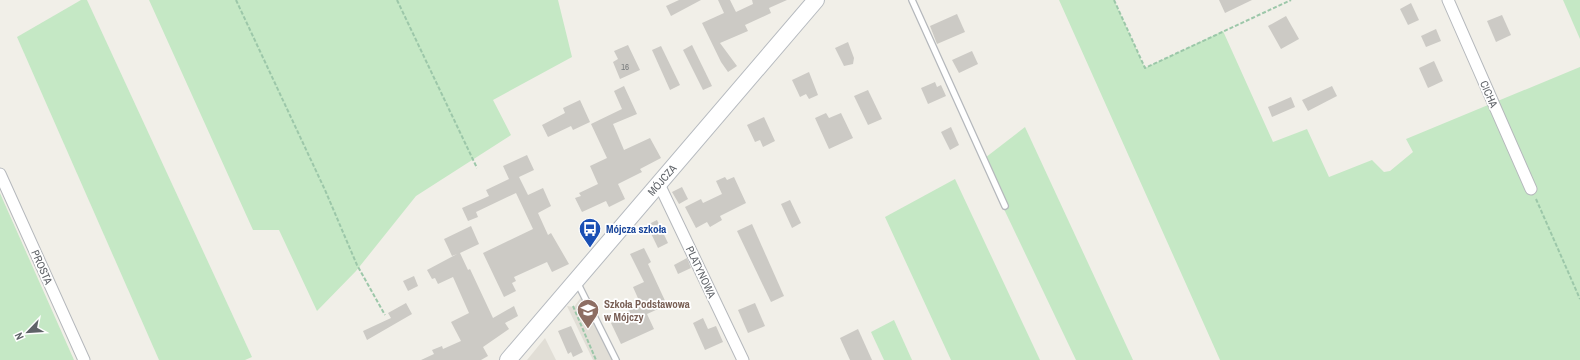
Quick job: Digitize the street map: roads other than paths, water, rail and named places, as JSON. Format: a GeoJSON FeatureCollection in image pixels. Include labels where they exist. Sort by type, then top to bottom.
{"type":"FeatureCollection","features":[{"type":"Feature","properties":{"kind":"street","name":"MÓJCZA"},"geometry":{"type":"LineString","coordinates":[[508,360],[816,0]]}},
{"type":"Feature","properties":{"kind":"street","name":"CICHA"},"geometry":{"type":"LineString","coordinates":[[1448,0],[1531,189]]}},
{"type":"Feature","properties":{"kind":"street","name":"PROSTA"},"geometry":{"type":"LineString","coordinates":[[0,174],[84,360]]}},
{"type":"Feature","properties":{"kind":"street","name":"PLATYNOWA"},"geometry":{"type":"LineString","coordinates":[[659,184],[743,360]]}},
{"type":"Feature","properties":{"kind":"lane"},"geometry":{"type":"LineString","coordinates":[[912,0],[1005,206]]}},
{"type":"Feature","properties":{"kind":"lane"},"geometry":{"type":"LineString","coordinates":[[576,280],[616,360]]}},
{"type":"Feature","properties":{"kind":"place","name":"Mójcza szkoła"},"geometry":{"type":"Point","coordinates":[590,248]}},
{"type":"Feature","properties":{"kind":"place","name":"Szkoła Podstawowa w Mójczy"},"geometry":{"type":"Point","coordinates":[588,330]}}]}
